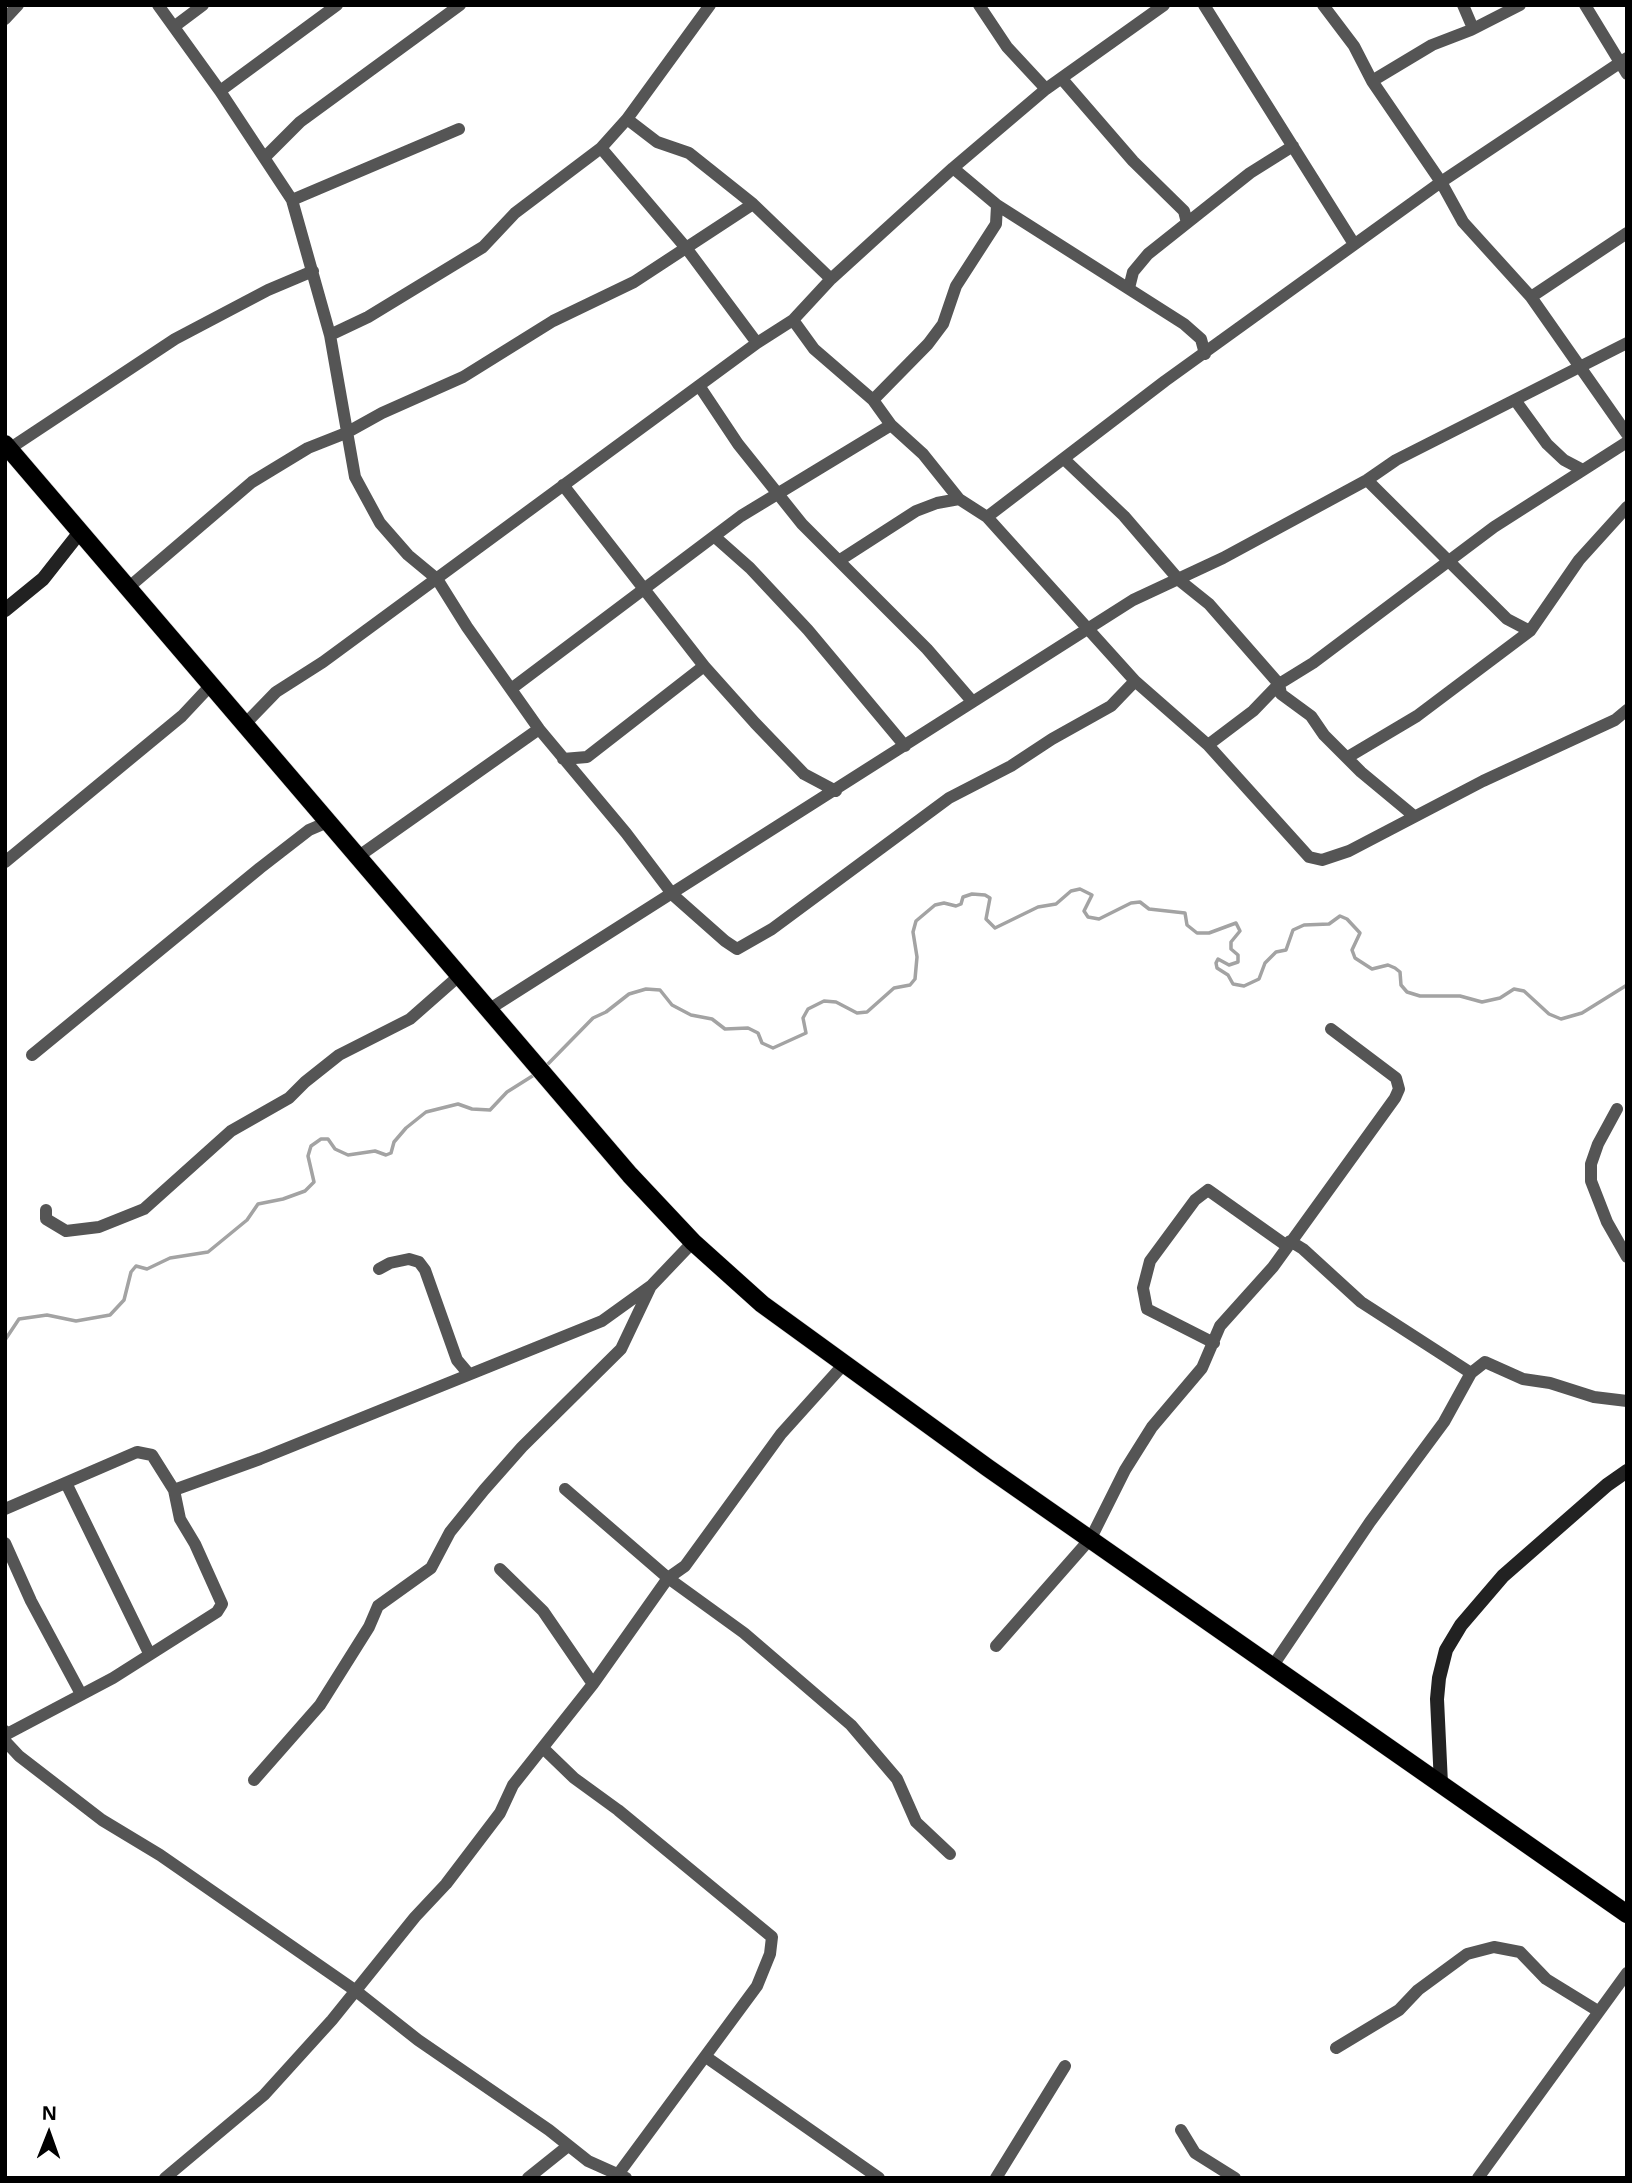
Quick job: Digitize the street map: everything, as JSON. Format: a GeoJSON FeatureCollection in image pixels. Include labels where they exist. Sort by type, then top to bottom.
{"type":"FeatureCollection","features":[{"type":"Feature","properties":{"kind":"main road"},"geometry":{"type":"LineString","coordinates":[[7,447],[330,821],[488,1010],[693,1242],[762,1304],[844,1364],[1627,1914]]}},
{"type":"Feature","properties":{"kind":"street"},"geometry":{"type":"LineString","coordinates":[[5,19],[18,5]]}},
{"type":"Feature","properties":{"kind":"street"},"geometry":{"type":"LineString","coordinates":[[158,5],[220,91],[292,200],[301,240],[313,271],[330,335],[355,477],[380,523],[408,555],[437,579],[539,729],[626,833],[673,895],[737,949],[790,917],[949,798],[1011,766],[1111,706],[1135,681]]}},
{"type":"Feature","properties":{"kind":"street"},"geometry":{"type":"LineString","coordinates":[[175,26],[203,5]]}},
{"type":"Feature","properties":{"kind":"street"},"geometry":{"type":"LineString","coordinates":[[220,91],[337,5]]}},
{"type":"Feature","properties":{"kind":"street"},"geometry":{"type":"LineString","coordinates":[[265,157],[300,122],[460,5]]}},
{"type":"Feature","properties":{"kind":"street"},"geometry":{"type":"LineString","coordinates":[[330,335],[368,317],[483,247],[515,213],[601,148],[627,119],[710,5]]}},
{"type":"Feature","properties":{"kind":"street"},"geometry":{"type":"LineString","coordinates":[[979,5],[1007,47],[1046,89]]}},
{"type":"Feature","properties":{"kind":"street"},"geometry":{"type":"LineString","coordinates":[[245,724],[276,692],[437,579],[757,343],[793,320],[831,279],[953,168],[1046,89],[1164,5]]}},
{"type":"Feature","properties":{"kind":"street"},"geometry":{"type":"LineString","coordinates":[[1204,5],[1354,244]]}},
{"type":"Feature","properties":{"kind":"street"},"geometry":{"type":"LineString","coordinates":[[1322,5],[1354,46],[1371,81],[1441,182],[1462,222],[1531,297],[1627,435]]}},
{"type":"Feature","properties":{"kind":"street"},"geometry":{"type":"LineString","coordinates":[[1463,5],[1472,26],[1471,30]]}},
{"type":"Feature","properties":{"kind":"street"},"geometry":{"type":"LineString","coordinates":[[1371,81],[1432,45],[1471,30],[1520,5]]}},
{"type":"Feature","properties":{"kind":"street"},"geometry":{"type":"LineString","coordinates":[[987,517],[1441,182],[1625,65],[1585,5]]}},
{"type":"Feature","properties":{"kind":"street"},"geometry":{"type":"LineString","coordinates":[[1062,79],[1133,161],[1184,211],[1187,223]]}},
{"type":"Feature","properties":{"kind":"street"},"geometry":{"type":"LineString","coordinates":[[627,119],[657,142],[689,153],[753,204],[831,279]]}},
{"type":"Feature","properties":{"kind":"street"},"geometry":{"type":"LineString","coordinates":[[292,200],[459,129]]}},
{"type":"Feature","properties":{"kind":"street"},"geometry":{"type":"LineString","coordinates":[[1129,288],[1133,272],[1148,254],[1250,173],[1293,146]]}},
{"type":"Feature","properties":{"kind":"street"},"geometry":{"type":"LineString","coordinates":[[601,148],[687,249],[757,343]]}},
{"type":"Feature","properties":{"kind":"street"},"geometry":{"type":"LineString","coordinates":[[953,168],[974,189],[997,205],[1184,324],[1201,339],[1205,354]]}},
{"type":"Feature","properties":{"kind":"street"},"geometry":{"type":"LineString","coordinates":[[129,587],[252,482],[308,448],[346,433],[382,413],[463,377],[553,321],[634,282],[753,204]]}},
{"type":"Feature","properties":{"kind":"street"},"geometry":{"type":"LineString","coordinates":[[873,400],[928,344],[943,324],[956,286],[996,224],[997,205]]}},
{"type":"Feature","properties":{"kind":"street"},"geometry":{"type":"LineString","coordinates":[[1531,297],[1627,233]]}},
{"type":"Feature","properties":{"kind":"street"},"geometry":{"type":"LineString","coordinates":[[7,447],[175,339],[215,316],[313,271]]}},
{"type":"Feature","properties":{"kind":"street"},"geometry":{"type":"LineString","coordinates":[[793,320],[814,349],[873,400],[891,425],[923,454],[959,499],[987,517],[1135,681],[1208,745],[1309,857],[1322,860],[1349,851],[1413,816],[1603,726],[1627,710]]}},
{"type":"Feature","properties":{"kind":"street"},"geometry":{"type":"LineString","coordinates":[[488,1010],[836,791],[971,700],[1133,600],[1179,580],[1367,480],[1396,460],[1627,342]]}},
{"type":"Feature","properties":{"kind":"street"},"geometry":{"type":"LineString","coordinates":[[700,387],[777,494],[971,700]]}},
{"type":"Feature","properties":{"kind":"street"},"geometry":{"type":"LineString","coordinates":[[1515,400],[1547,444],[1564,460],[1583,470]]}},
{"type":"Feature","properties":{"kind":"street"},"geometry":{"type":"LineString","coordinates":[[511,689],[644,587],[715,537],[777,494],[891,425]]}},
{"type":"Feature","properties":{"kind":"street"},"geometry":{"type":"LineString","coordinates":[[1208,745],[1253,711],[1279,684],[1494,527],[1627,442]]}},
{"type":"Feature","properties":{"kind":"street"},"geometry":{"type":"LineString","coordinates":[[1065,460],[1124,516],[1179,580],[1209,604],[1279,684],[1281,694],[1311,716],[1324,735],[1392,801],[1413,816]]}},
{"type":"Feature","properties":{"kind":"street"},"geometry":{"type":"LineString","coordinates":[[1367,480],[1451,561],[1507,620],[1530,631]]}},
{"type":"Feature","properties":{"kind":"street"},"geometry":{"type":"LineString","coordinates":[[564,485],[704,666],[804,774],[836,791]]}},
{"type":"Feature","properties":{"kind":"street"},"geometry":{"type":"LineString","coordinates":[[840,560],[916,511],[959,499]]}},
{"type":"Feature","properties":{"kind":"street"},"geometry":{"type":"LineString","coordinates":[[1348,757],[1417,716],[1530,631],[1579,560],[1627,507]]}},
{"type":"Feature","properties":{"kind":"street"},"geometry":{"type":"LineString","coordinates":[[5,610],[43,579],[80,531]]}},
{"type":"Feature","properties":{"kind":"street"},"geometry":{"type":"LineString","coordinates":[[715,537],[750,568],[808,630],[905,746]]}},
{"type":"Feature","properties":{"kind":"street"},"geometry":{"type":"LineString","coordinates":[[563,759],[587,757],[704,666]]}},
{"type":"Feature","properties":{"kind":"street"},"geometry":{"type":"LineString","coordinates":[[5,862],[182,716],[212,684]]}},
{"type":"Feature","properties":{"kind":"street"},"geometry":{"type":"LineString","coordinates":[[359,856],[539,729]]}},
{"type":"Feature","properties":{"kind":"street"},"geometry":{"type":"LineString","coordinates":[[32,1055],[260,868],[309,830],[330,821]]}},
{"type":"Feature","properties":{"kind":"street"},"geometry":{"type":"LineString","coordinates":[[46,1210],[46,1219],[66,1231],[99,1227],[144,1209],[231,1132],[289,1098],[339,1055],[411,1018],[460,975]]}},
{"type":"Feature","properties":{"kind":"street"},"geometry":{"type":"LineString","coordinates":[[996,1646],[1091,1538],[1138,1448],[1171,1402],[1202,1368],[1220,1326],[1273,1267],[1399,1089],[1396,1078],[1379,1062],[1331,1029]]}},
{"type":"Feature","properties":{"kind":"street"},"geometry":{"type":"LineString","coordinates":[[1617,1109],[1595,1154],[1591,1181],[1607,1222],[1627,1257]]}},
{"type":"Feature","properties":{"kind":"street"},"geometry":{"type":"LineString","coordinates":[[1214,1343],[1147,1308],[1143,1288],[1150,1261],[1195,1200],[1208,1190],[1289,1243],[1303,1249],[1361,1302],[1471,1373]]}},
{"type":"Feature","properties":{"kind":"street"},"geometry":{"type":"LineString","coordinates":[[174,1490],[320,1435],[602,1321],[652,1285],[693,1242]]}},
{"type":"Feature","properties":{"kind":"street"},"geometry":{"type":"LineString","coordinates":[[379,1269],[390,1263],[409,1259],[419,1262],[435,1297],[457,1360],[468,1373]]}},
{"type":"Feature","properties":{"kind":"street"},"geometry":{"type":"LineString","coordinates":[[254,1780],[320,1705],[369,1627],[378,1606],[430,1568],[450,1532],[484,1490],[522,1447],[621,1349],[652,1285]]}},
{"type":"Feature","properties":{"kind":"street"},"geometry":{"type":"LineString","coordinates":[[1272,1667],[1370,1522],[1444,1422],[1471,1373],[1485,1362],[1523,1380],[1550,1383],[1594,1397],[1627,1401]]}},
{"type":"Feature","properties":{"kind":"street"},"geometry":{"type":"LineString","coordinates":[[165,2178],[264,2095],[453,1875],[500,1813],[513,1785],[593,1684],[668,1578],[685,1566],[781,1434],[844,1364]]}},
{"type":"Feature","properties":{"kind":"street"},"geometry":{"type":"LineString","coordinates":[[5,1509],[137,1452],[152,1455],[174,1490],[180,1519],[195,1544],[222,1604],[217,1612],[113,1678],[6,1732],[5,1741],[19,1756],[102,1820],[168,1860],[356,1991],[418,2040],[588,2161],[623,2175],[757,1986],[769,1954],[772,1937],[574,1778],[544,1749]]}},
{"type":"Feature","properties":{"kind":"street"},"geometry":{"type":"LineString","coordinates":[[1441,1784],[1437,1699],[1446,1650],[1461,1625],[1503,1576],[1607,1485],[1627,1471]]}},
{"type":"Feature","properties":{"kind":"street"},"geometry":{"type":"LineString","coordinates":[[66,1482],[149,1653]]}},
{"type":"Feature","properties":{"kind":"street"},"geometry":{"type":"LineString","coordinates":[[565,1489],[668,1578],[744,1633],[851,1726],[898,1779],[916,1822],[950,1854]]}},
{"type":"Feature","properties":{"kind":"street"},"geometry":{"type":"LineString","coordinates":[[5,1543],[31,1601],[81,1693]]}},
{"type":"Feature","properties":{"kind":"street"},"geometry":{"type":"LineString","coordinates":[[500,1569],[543,1611],[593,1684]]}},
{"type":"Feature","properties":{"kind":"street"},"geometry":{"type":"LineString","coordinates":[[1336,2049],[1399,2010],[1418,1990],[1467,1955],[1494,1947],[1520,1952],[1546,1979],[1598,2011]]}},
{"type":"Feature","properties":{"kind":"street"},"geometry":{"type":"LineString","coordinates":[[1478,2178],[1627,1973]]}},
{"type":"Feature","properties":{"kind":"street"},"geometry":{"type":"LineString","coordinates":[[706,2057],[879,2178]]}},
{"type":"Feature","properties":{"kind":"street"},"geometry":{"type":"LineString","coordinates":[[996,2178],[1065,2066]]}},
{"type":"Feature","properties":{"kind":"street"},"geometry":{"type":"LineString","coordinates":[[1181,2130],[1195,2153],[1235,2178]]}},
{"type":"Feature","properties":{"kind":"street"},"geometry":{"type":"LineString","coordinates":[[528,2178],[568,2146]]}},
{"type":"Feature","properties":{"kind":"waterway"},"geometry":{"type":"LineString","coordinates":[[546,1066],[593,1018],[606,1012],[629,994],[646,989],[660,990],[672,1005],[691,1015],[712,1019],[725,1029],[748,1028],[758,1033],[762,1043],[773,1048],[806,1033],[803,1018],[808,1009],[824,1001],[836,1002],[857,1013],[867,1012],[894,988],[910,985],[915,979],[917,957],[913,932],[916,921],[935,905],[944,903],[956,906],[961,904],[963,897],[972,894],[990,898],[986,919],[995,928],[1038,907],[1056,904],[1071,891],[1080,889],[1092,895],[1084,911],[1088,917],[1099,919],[1131,903],[1140,902],[1149,909],[1185,913],[1187,925],[1197,933],[1209,933],[1236,923],[1240,931],[1231,942],[1231,949],[1238,955],[1238,962],[1229,965],[1218,959],[1216,963],[1217,968],[1228,975],[1233,984],[1244,986],[1259,979],[1265,963],[1276,952],[1286,950],[1293,930],[1304,925],[1329,924],[1340,916],[1347,919],[1360,933],[1352,950],[1355,958],[1372,969],[1388,965],[1395,968],[1400,972],[1401,985],[1407,992],[1420,996],[1460,996],[1482,1002],[1500,998],[1514,989],[1524,991],[1549,1014],[1561,1019],[1582,1013],[1627,985]]}},
{"type":"Feature","properties":{"kind":"waterway"},"geometry":{"type":"LineString","coordinates":[[5,1340],[19,1319],[47,1315],[76,1321],[110,1315],[124,1300],[131,1272],[136,1266],[147,1269],[170,1258],[208,1252],[247,1220],[258,1204],[305,1191],[314,1182],[308,1156],[311,1146],[321,1139],[328,1139],[335,1149],[348,1155],[375,1151],[386,1155],[391,1153],[394,1142],[406,1128],[426,1112],[458,1104],[472,1109],[490,1110],[507,1092],[534,1075]]}}]}
